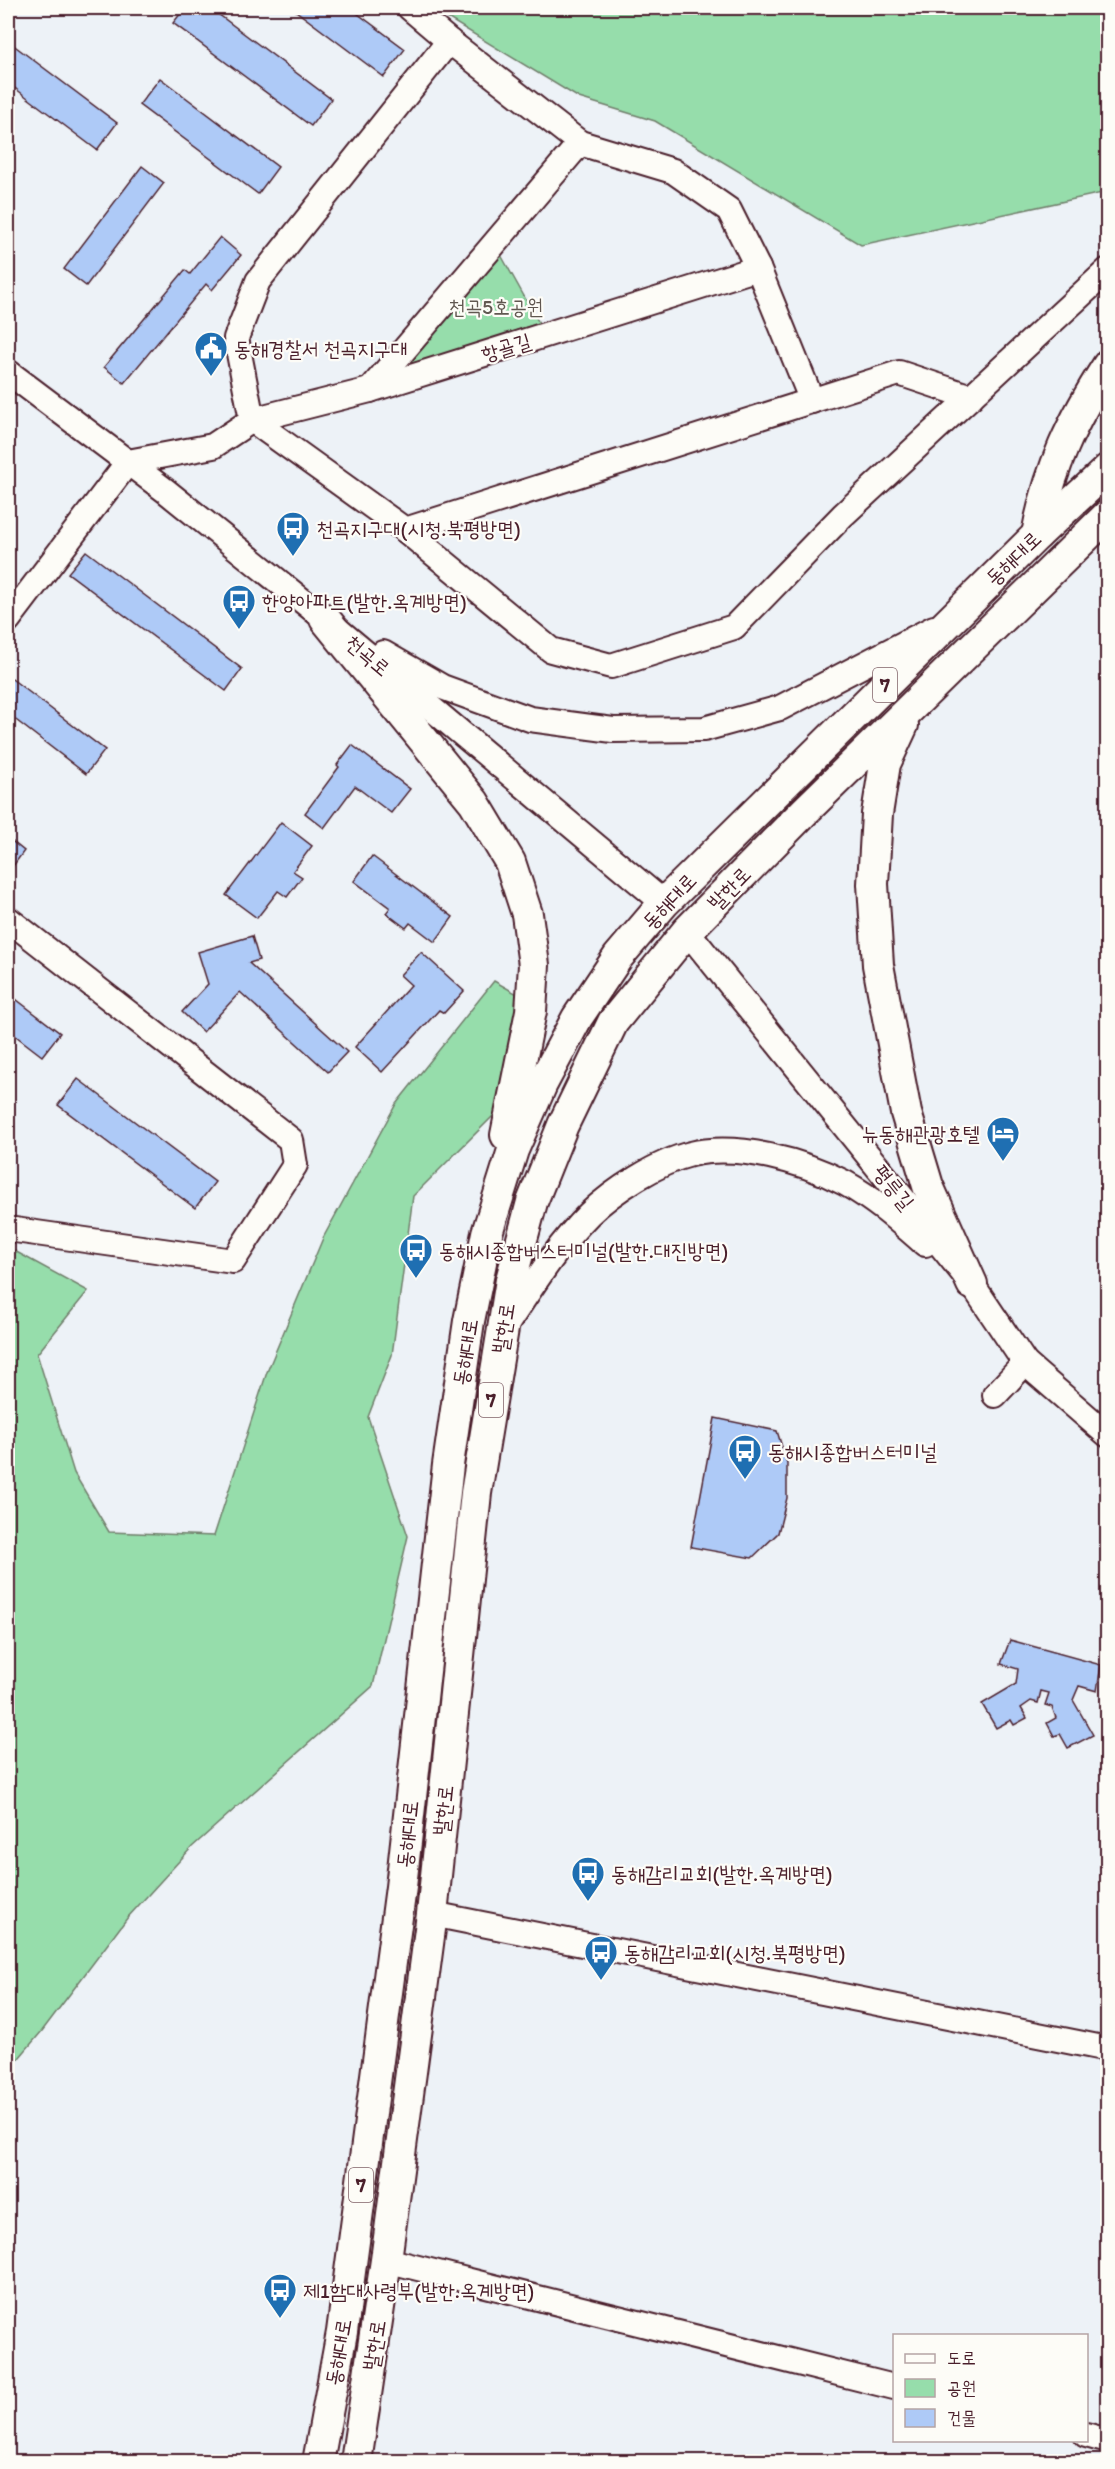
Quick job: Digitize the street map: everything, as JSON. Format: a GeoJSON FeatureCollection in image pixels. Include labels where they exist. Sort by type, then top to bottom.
{"type":"FeatureCollection","features":[{"type":"Feature","properties":{"kind":"main road"},"geometry":{"type":"LineString","coordinates":[[1037,535],[1052,470],[1076,415],[1107,365]]}},
{"type":"Feature","properties":{"kind":"main road","name":"동해대로"},"geometry":{"type":"LineString","coordinates":[[316,2459],[345,2310],[364,2150],[399,1907],[448,1465],[469,1321],[487,1233],[513,1150],[542,1084],[577,1018],[618,957],[664,903],[950,620],[1107,469]]}},
{"type":"Feature","properties":{"kind":"main road","name":"발한로"},"geometry":{"type":"LineString","coordinates":[[356,2462],[386,2260],[432,1914],[476,1493],[511,1280],[532,1202],[563,1125],[613,1022],[687,932],[911,707],[1107,515]]}},
{"type":"Feature","properties":{"kind":"main road"},"geometry":{"type":"LineString","coordinates":[[325,619],[474,802],[510,862],[527,914],[534,965],[531,1011],[487,1233]]}},
{"type":"Feature","properties":{"kind":"main road"},"geometry":{"type":"LineString","coordinates":[[911,707],[885,764],[877,814],[873,884],[878,965],[906,1113],[928,1186],[972,1284]]}},
{"type":"Feature","properties":{"kind":"main road"},"geometry":{"type":"LineString","coordinates":[[664,903],[687,932]]}},
{"type":"Feature","properties":{"kind":"main road"},"geometry":{"type":"LineString","coordinates":[[399,1907],[432,1914]]}},
{"type":"Feature","properties":{"kind":"street"},"geometry":{"type":"LineString","coordinates":[[410,8],[580,143],[673,171],[729,210],[758,268],[812,401]]}},
{"type":"Feature","properties":{"kind":"street"},"geometry":{"type":"LineString","coordinates":[[449,41],[258,281],[236,338],[252,420],[405,530],[551,650],[611,666],[734,627],[843,515],[1107,270]]}},
{"type":"Feature","properties":{"kind":"street"},"geometry":{"type":"LineString","coordinates":[[370,390],[580,143]]}},
{"type":"Feature","properties":{"kind":"street","name":"항골길"},"geometry":{"type":"LineString","coordinates":[[128,462],[213,446],[252,420],[370,390],[758,268]]}},
{"type":"Feature","properties":{"kind":"street","name":"천곡로"},"geometry":{"type":"LineString","coordinates":[[8,372],[128,462],[325,619],[664,903]]}},
{"type":"Feature","properties":{"kind":"street"},"geometry":{"type":"LineString","coordinates":[[405,530],[899,373],[970,397]]}},
{"type":"Feature","properties":{"kind":"street"},"geometry":{"type":"LineString","coordinates":[[8,620],[128,462]]}},
{"type":"Feature","properties":{"kind":"street"},"geometry":{"type":"LineString","coordinates":[[325,619],[442,687],[530,719],[613,730],[704,729],[780,708],[950,620]]}},
{"type":"Feature","properties":{"kind":"street"},"geometry":{"type":"LineString","coordinates":[[8,918],[291,1140],[295,1165],[233,1261],[8,1229]]}},
{"type":"Feature","properties":{"kind":"street","name":"평릉길"},"geometry":{"type":"LineString","coordinates":[[687,932],[972,1284],[1025,1363],[1107,1435]]}},
{"type":"Feature","properties":{"kind":"street"},"geometry":{"type":"LineString","coordinates":[[503,1329],[548,1262],[590,1213],[641,1175],[691,1154],[740,1152],[798,1161],[846,1184],[884,1209],[972,1284]]}},
{"type":"Feature","properties":{"kind":"street"},"geometry":{"type":"LineString","coordinates":[[995,1395],[1025,1363]]}},
{"type":"Feature","properties":{"kind":"street"},"geometry":{"type":"LineString","coordinates":[[432,1914],[1107,2049]]}},
{"type":"Feature","properties":{"kind":"street"},"geometry":{"type":"LineString","coordinates":[[386,2260],[893,2387]]}},
{"type":"Feature","properties":{"kind":"street"},"geometry":{"type":"LineString","coordinates":[[1088,2435],[1107,2440]]}},
{"type":"Feature","properties":{"kind":"green space"},"geometry":{"type":"Polygon","coordinates":[[[431,8],[1107,8],[1107,192],[861,245],[655,121],[579,98],[431,8]]]}},
{"type":"Feature","properties":{"kind":"green space","name":"천곡5호공원"},"geometry":{"type":"Polygon","coordinates":[[[501,255],[539,323],[406,367],[501,255]]]}},
{"type":"Feature","properties":{"kind":"green space"},"geometry":{"type":"Polygon","coordinates":[[[494,981],[544,1009],[499,1110],[413,1196],[392,1355],[368,1417],[408,1536],[373,1686],[192,1847],[128,1917],[42,2031],[8,2071],[8,1252],[11,1249],[88,1291],[37,1354],[74,1473],[109,1532],[214,1536],[267,1372],[323,1238],[396,1104],[494,981]]]}},
{"type":"Feature","properties":{"kind":"building"},"geometry":{"type":"Polygon","coordinates":[[[185,8],[210,8],[331,99],[311,126],[173,23],[185,8]]]}},
{"type":"Feature","properties":{"kind":"building"},"geometry":{"type":"Polygon","coordinates":[[[292,8],[350,8],[405,49],[384,77],[292,8]]]}},
{"type":"Feature","properties":{"kind":"building"},"geometry":{"type":"Polygon","coordinates":[[[8,41],[117,123],[97,150],[8,83],[8,41]]]}},
{"type":"Feature","properties":{"kind":"building"},"geometry":{"type":"Polygon","coordinates":[[[160,78],[278,167],[258,194],[139,105],[160,78]]]}},
{"type":"Feature","properties":{"kind":"building"},"geometry":{"type":"Polygon","coordinates":[[[142,166],[164,183],[86,286],[64,269],[142,166]]]}},
{"type":"Feature","properties":{"kind":"building"},"geometry":{"type":"Polygon","coordinates":[[[220,237],[241,255],[212,290],[206,284],[124,383],[104,367],[185,270],[190,274],[220,237]]]}},
{"type":"Feature","properties":{"kind":"building"},"geometry":{"type":"Polygon","coordinates":[[[86,551],[242,669],[226,691],[68,573],[86,551]]]}},
{"type":"Feature","properties":{"kind":"building"},"geometry":{"type":"Polygon","coordinates":[[[8,676],[105,750],[86,774],[8,714],[8,676]]]}},
{"type":"Feature","properties":{"kind":"building"},"geometry":{"type":"Polygon","coordinates":[[[352,745],[410,789],[391,813],[355,786],[324,828],[305,813],[339,767],[337,765],[352,745]]]}},
{"type":"Feature","properties":{"kind":"building"},"geometry":{"type":"Polygon","coordinates":[[[281,822],[312,846],[293,871],[302,877],[287,897],[278,891],[257,918],[226,895],[281,822]]]}},
{"type":"Feature","properties":{"kind":"building"},"geometry":{"type":"Polygon","coordinates":[[[8,838],[24,851],[8,873],[8,838]]]}},
{"type":"Feature","properties":{"kind":"building"},"geometry":{"type":"Polygon","coordinates":[[[372,856],[453,917],[435,942],[410,923],[406,928],[386,913],[390,908],[354,881],[372,856]]]}},
{"type":"Feature","properties":{"kind":"building"},"geometry":{"type":"Polygon","coordinates":[[[252,936],[259,960],[249,963],[347,1052],[328,1072],[240,992],[203,1032],[182,1012],[208,984],[198,952],[252,936]]]}},
{"type":"Feature","properties":{"kind":"building"},"geometry":{"type":"Polygon","coordinates":[[[421,952],[464,991],[444,1013],[439,1010],[382,1072],[355,1047],[411,985],[400,975],[421,952]]]}},
{"type":"Feature","properties":{"kind":"building"},"geometry":{"type":"Polygon","coordinates":[[[8,993],[60,1033],[42,1056],[8,1030],[8,993]]]}},
{"type":"Feature","properties":{"kind":"building"},"geometry":{"type":"Polygon","coordinates":[[[78,1079],[215,1182],[195,1208],[58,1105],[78,1079]]]}},
{"type":"Feature","properties":{"kind":"building","name":"동해시종합버스터미널"},"geometry":{"type":"Polygon","coordinates":[[[715,1418],[777,1431],[787,1463],[787,1498],[778,1533],[752,1558],[691,1547],[715,1418]]]}},
{"type":"Feature","properties":{"kind":"building"},"geometry":{"type":"Polygon","coordinates":[[[1010,1640],[1101,1665],[1097,1691],[1079,1686],[1073,1700],[1093,1735],[1068,1748],[1060,1734],[1054,1736],[1047,1723],[1056,1718],[1052,1707],[1045,1705],[1049,1693],[1041,1691],[1038,1703],[1031,1701],[1021,1708],[1027,1718],[1014,1725],[1011,1720],[996,1728],[982,1704],[1016,1684],[1018,1669],[1001,1664],[1010,1640]]]}},
{"type":"Feature","properties":{"kind":"place","name":"동해경찰서 천곡지구대"},"geometry":{"type":"Point","coordinates":[211,377]}},
{"type":"Feature","properties":{"kind":"place","name":"천곡지구대(시청.북평방면)"},"geometry":{"type":"Point","coordinates":[293,557]}},
{"type":"Feature","properties":{"kind":"place","name":"한양아파트(발한.옥계방면)"},"geometry":{"type":"Point","coordinates":[239,630]}},
{"type":"Feature","properties":{"kind":"place","name":"뉴동해관광호텔"},"geometry":{"type":"Point","coordinates":[1003,1162]}},
{"type":"Feature","properties":{"kind":"place","name":"동해시종합버스터미널(발한.대진방면)"},"geometry":{"type":"Point","coordinates":[416,1279]}},
{"type":"Feature","properties":{"kind":"place","name":"동해시종합버스터미널"},"geometry":{"type":"Point","coordinates":[745,1480]}},
{"type":"Feature","properties":{"kind":"place","name":"동해감리교회(발한.옥계방면)"},"geometry":{"type":"Point","coordinates":[588,1902]}},
{"type":"Feature","properties":{"kind":"place","name":"동해감리교회(시청.북평방면)"},"geometry":{"type":"Point","coordinates":[601,1981]}},
{"type":"Feature","properties":{"kind":"place","name":"제1함대사령부(발한.옥계방면)"},"geometry":{"type":"Point","coordinates":[280,2319]}}]}
